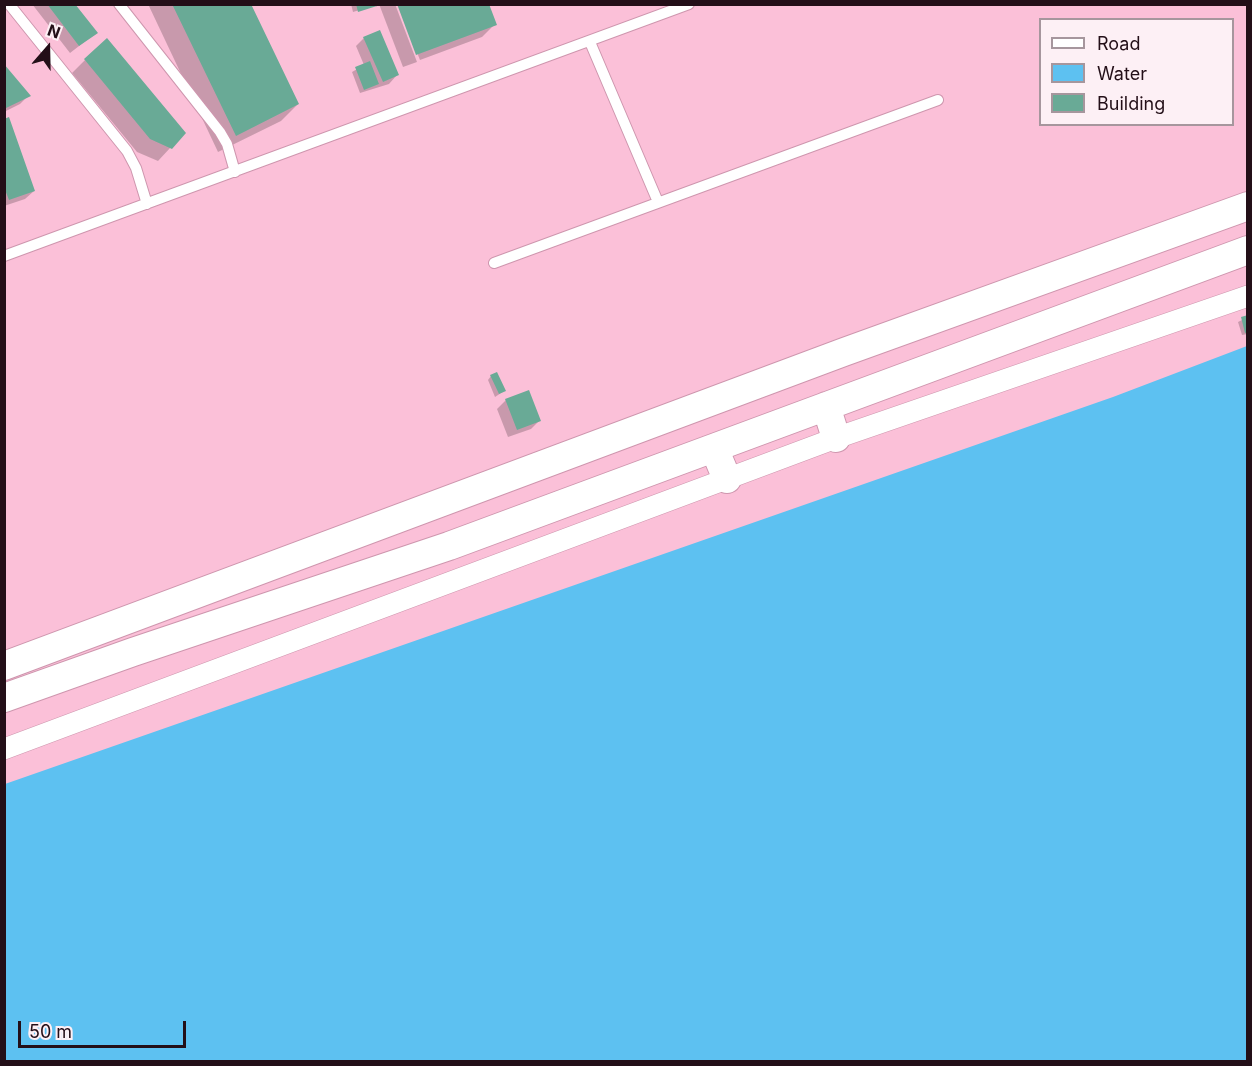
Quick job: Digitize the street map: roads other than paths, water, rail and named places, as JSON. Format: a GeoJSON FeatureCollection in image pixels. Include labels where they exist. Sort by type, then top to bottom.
{"type":"FeatureCollection","features":[{"type":"Feature","properties":{"kind":"street"},"geometry":{"type":"LineString","coordinates":[[5,665],[606,440],[1248,206]]}},
{"type":"Feature","properties":{"kind":"street"},"geometry":{"type":"LineString","coordinates":[[4,698],[133,652],[449,546],[1248,250]]}},
{"type":"Feature","properties":{"kind":"street"},"geometry":{"type":"LineString","coordinates":[[4,749],[836,438],[1248,296]]}},
{"type":"Feature","properties":{"kind":"street"},"geometry":{"type":"LineString","coordinates":[[826,406],[836,438]]}},
{"type":"Feature","properties":{"kind":"street"},"geometry":{"type":"LineString","coordinates":[[449,546],[467,528],[490,515],[611,471],[616,457],[606,440]]}},
{"type":"Feature","properties":{"kind":"street"},"geometry":{"type":"LineString","coordinates":[[714,447],[727,479]]}},
{"type":"Feature","properties":{"kind":"lane"},"geometry":{"type":"LineString","coordinates":[[9,4],[127,151],[136,168],[147,204]]}},
{"type":"Feature","properties":{"kind":"lane"},"geometry":{"type":"LineString","coordinates":[[119,4],[216,126],[227,144],[235,172]]}},
{"type":"Feature","properties":{"kind":"lane"},"geometry":{"type":"LineString","coordinates":[[4,256],[689,4]]}},
{"type":"Feature","properties":{"kind":"lane"},"geometry":{"type":"LineString","coordinates":[[590,42],[658,202]]}},
{"type":"Feature","properties":{"kind":"lane"},"geometry":{"type":"LineString","coordinates":[[494,263],[938,100]]}},
{"type":"Feature","properties":{"kind":"water"},"geometry":{"type":"Polygon","coordinates":[[[1247,346],[1247,1061],[5,1061],[5,784],[1113,397],[1247,346]]]}}]}
